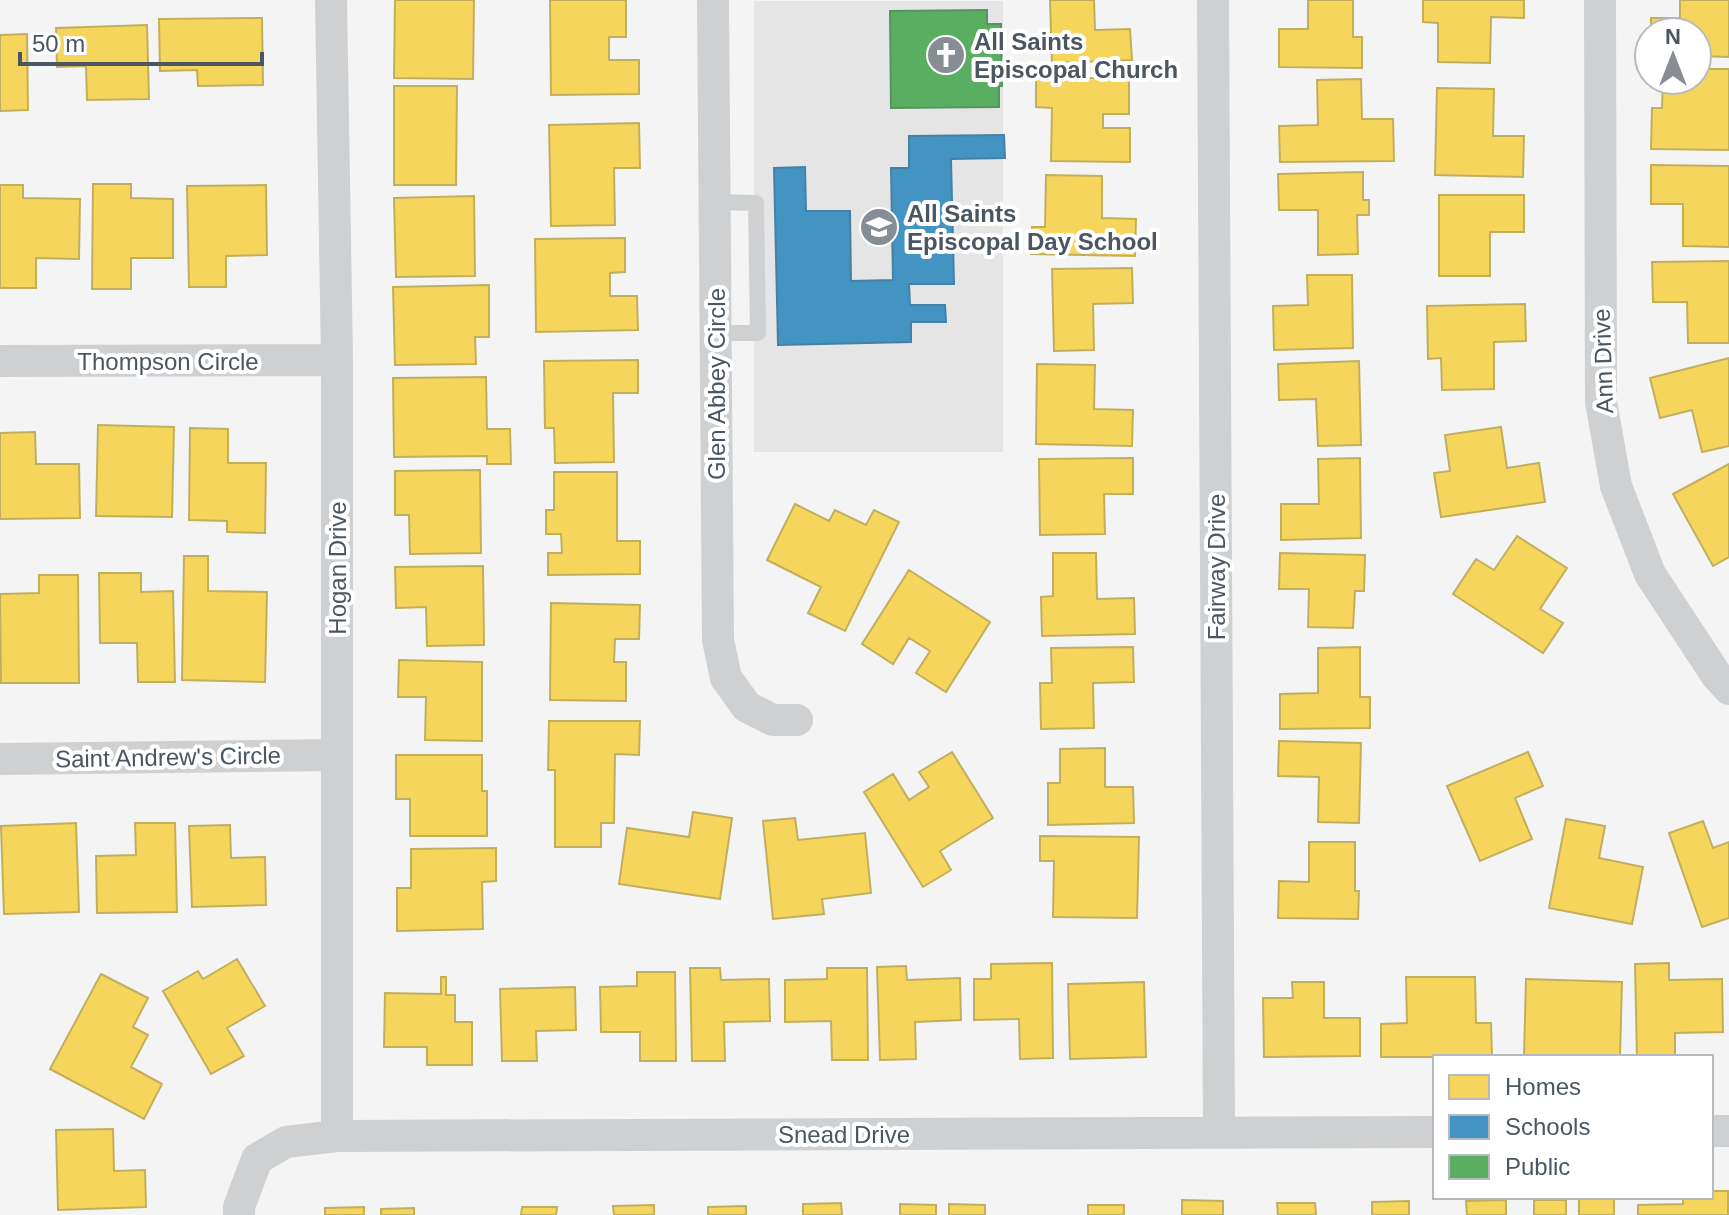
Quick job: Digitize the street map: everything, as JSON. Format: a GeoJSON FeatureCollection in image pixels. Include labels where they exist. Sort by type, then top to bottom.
{"type":"FeatureCollection","features":[{"type":"Feature","properties":{"kind":"street","name":"Hogan Drive"},"geometry":{"type":"LineString","coordinates":[[331,0],[337,360],[337,1136]]}},
{"type":"Feature","properties":{"kind":"street","name":"Glen Abbey Circle"},"geometry":{"type":"LineString","coordinates":[[713,0],[718,640],[726,678],[747,707],[773,720],[797,720]]}},
{"type":"Feature","properties":{"kind":"street","name":"Fairway Drive"},"geometry":{"type":"LineString","coordinates":[[1213,0],[1219,1133]]}},
{"type":"Feature","properties":{"kind":"street","name":"Ann Drive"},"geometry":{"type":"LineString","coordinates":[[1600,0],[1601,402],[1616,486],[1650,574],[1717,676],[1729,689]]}},
{"type":"Feature","properties":{"kind":"street","name":"Thompson Circle"},"geometry":{"type":"LineString","coordinates":[[0,361],[337,360]]}},
{"type":"Feature","properties":{"kind":"street","name":"Saint Andrew's Circle"},"geometry":{"type":"LineString","coordinates":[[0,759],[337,755]]}},
{"type":"Feature","properties":{"kind":"street","name":"Snead Drive"},"geometry":{"type":"LineString","coordinates":[[239,1215],[239,1207],[257,1159],[286,1142],[337,1136],[1433,1132]]}},
{"type":"Feature","properties":{"kind":"lane"},"geometry":{"type":"LineString","coordinates":[[715,202],[756,203],[758,333],[716,333]]}},
{"type":"Feature","properties":{"kind":"shaded area","name":"All Saints Episcopal Day School"},"geometry":{"type":"Polygon","coordinates":[[[754,1],[1003,1],[1003,452],[754,452],[754,1]]]}},
{"type":"Feature","properties":{"kind":"building: Homes"},"geometry":{"type":"Polygon","coordinates":[[[395,0],[474,0],[473,79],[394,78],[395,0]]]}},
{"type":"Feature","properties":{"kind":"building: Homes"},"geometry":{"type":"Polygon","coordinates":[[[550,0],[626,0],[626,37],[609,37],[609,60],[639,60],[639,94],[551,95],[550,0]]]}},
{"type":"Feature","properties":{"kind":"building: Homes"},"geometry":{"type":"Polygon","coordinates":[[[1050,0],[1094,0],[1095,30],[1130,29],[1132,60],[1052,63],[1050,0]]]}},
{"type":"Feature","properties":{"kind":"building: Homes"},"geometry":{"type":"Polygon","coordinates":[[[1308,0],[1353,0],[1353,37],[1362,37],[1362,68],[1279,67],[1279,29],[1308,29],[1308,0]]]}},
{"type":"Feature","properties":{"kind":"building: Homes"},"geometry":{"type":"Polygon","coordinates":[[[1423,0],[1524,0],[1524,18],[1491,17],[1490,63],[1438,62],[1438,23],[1423,22],[1423,0]]]}},
{"type":"Feature","properties":{"kind":"building: Homes"},"geometry":{"type":"Polygon","coordinates":[[[1680,0],[1729,0],[1729,57],[1713,56],[1713,16],[1680,16],[1680,0]]]}},
{"type":"Feature","properties":{"kind":"building: Homes"},"geometry":{"type":"Polygon","coordinates":[[[262,18],[263,85],[198,86],[197,70],[160,71],[159,19],[262,18]]]}},
{"type":"Feature","properties":{"kind":"building: Homes"},"geometry":{"type":"Polygon","coordinates":[[[147,25],[149,99],[87,100],[86,66],[57,67],[56,28],[147,25]]]}},
{"type":"Feature","properties":{"kind":"building: Homes"},"geometry":{"type":"Polygon","coordinates":[[[27,34],[28,110],[0,111],[0,35],[27,34]]]}},
{"type":"Feature","properties":{"kind":"building: Homes"},"geometry":{"type":"Polygon","coordinates":[[[1713,69],[1729,69],[1729,150],[1651,149],[1652,108],[1662,108],[1662,96],[1713,96],[1713,69]]]}},
{"type":"Feature","properties":{"kind":"building: Homes"},"geometry":{"type":"Polygon","coordinates":[[[1036,78],[1129,78],[1129,114],[1103,114],[1103,128],[1130,128],[1130,162],[1051,161],[1052,108],[1036,107],[1036,78]]]}},
{"type":"Feature","properties":{"kind":"building: Homes"},"geometry":{"type":"Polygon","coordinates":[[[1361,79],[1362,119],[1393,119],[1394,161],[1280,162],[1279,126],[1318,125],[1317,80],[1361,79]]]}},
{"type":"Feature","properties":{"kind":"building: Homes"},"geometry":{"type":"Polygon","coordinates":[[[394,86],[457,86],[456,185],[394,185],[394,86]]]}},
{"type":"Feature","properties":{"kind":"building: Homes"},"geometry":{"type":"Polygon","coordinates":[[[1437,88],[1494,89],[1493,136],[1524,136],[1523,177],[1435,175],[1437,88]]]}},
{"type":"Feature","properties":{"kind":"building: Homes"},"geometry":{"type":"Polygon","coordinates":[[[639,123],[640,168],[614,168],[615,225],[551,226],[549,125],[639,123]]]}},
{"type":"Feature","properties":{"kind":"building: Homes"},"geometry":{"type":"Polygon","coordinates":[[[1651,165],[1729,166],[1729,247],[1683,246],[1683,204],[1651,204],[1651,165]]]}},
{"type":"Feature","properties":{"kind":"building: Homes"},"geometry":{"type":"Polygon","coordinates":[[[1363,172],[1363,200],[1369,200],[1369,215],[1357,215],[1358,254],[1318,255],[1318,210],[1279,210],[1278,174],[1363,172]]]}},
{"type":"Feature","properties":{"kind":"building: Homes"},"geometry":{"type":"Polygon","coordinates":[[[1046,175],[1102,176],[1102,218],[1136,219],[1135,256],[1031,254],[1032,227],[1045,227],[1046,175]]]}},
{"type":"Feature","properties":{"kind":"building: Homes"},"geometry":{"type":"Polygon","coordinates":[[[93,184],[131,184],[131,198],[173,199],[173,258],[131,258],[131,289],[92,289],[93,184]]]}},
{"type":"Feature","properties":{"kind":"building: Homes"},"geometry":{"type":"Polygon","coordinates":[[[0,185],[23,185],[23,198],[80,199],[79,259],[36,258],[36,288],[0,288],[0,185]]]}},
{"type":"Feature","properties":{"kind":"building: Homes"},"geometry":{"type":"Polygon","coordinates":[[[266,185],[267,255],[226,256],[226,287],[189,287],[187,186],[266,185]]]}},
{"type":"Feature","properties":{"kind":"building: Homes"},"geometry":{"type":"Polygon","coordinates":[[[1439,195],[1524,195],[1524,232],[1490,232],[1490,276],[1439,276],[1439,195]]]}},
{"type":"Feature","properties":{"kind":"building: Homes"},"geometry":{"type":"Polygon","coordinates":[[[474,196],[475,276],[396,277],[394,198],[474,196]]]}},
{"type":"Feature","properties":{"kind":"building: Homes"},"geometry":{"type":"Polygon","coordinates":[[[625,238],[625,272],[610,273],[610,296],[637,296],[638,330],[536,332],[535,239],[625,238]]]}},
{"type":"Feature","properties":{"kind":"building: Homes"},"geometry":{"type":"Polygon","coordinates":[[[1729,261],[1729,343],[1688,343],[1687,302],[1653,302],[1652,262],[1729,261]]]}},
{"type":"Feature","properties":{"kind":"building: Homes"},"geometry":{"type":"Polygon","coordinates":[[[1132,268],[1133,303],[1093,304],[1094,350],[1054,351],[1052,269],[1132,268]]]}},
{"type":"Feature","properties":{"kind":"building: Homes"},"geometry":{"type":"Polygon","coordinates":[[[1307,275],[1352,275],[1353,348],[1274,350],[1273,306],[1308,305],[1307,275]]]}},
{"type":"Feature","properties":{"kind":"building: Homes"},"geometry":{"type":"Polygon","coordinates":[[[489,285],[489,337],[475,337],[476,364],[395,365],[393,287],[489,285]]]}},
{"type":"Feature","properties":{"kind":"building: Homes"},"geometry":{"type":"Polygon","coordinates":[[[1525,304],[1526,341],[1494,342],[1494,389],[1442,390],[1441,358],[1428,359],[1427,306],[1525,304]]]}},
{"type":"Feature","properties":{"kind":"building: Homes"},"geometry":{"type":"Polygon","coordinates":[[[1729,358],[1729,446],[1702,452],[1692,410],[1660,418],[1650,378],[1729,358]]]}},
{"type":"Feature","properties":{"kind":"building: Homes"},"geometry":{"type":"Polygon","coordinates":[[[638,360],[638,393],[613,393],[614,462],[555,463],[554,428],[545,428],[544,361],[638,360]]]}},
{"type":"Feature","properties":{"kind":"building: Homes"},"geometry":{"type":"Polygon","coordinates":[[[1359,361],[1361,445],[1318,446],[1316,399],[1279,400],[1278,364],[1359,361]]]}},
{"type":"Feature","properties":{"kind":"building: Homes"},"geometry":{"type":"Polygon","coordinates":[[[1037,364],[1095,365],[1094,409],[1133,410],[1132,446],[1036,444],[1037,364]]]}},
{"type":"Feature","properties":{"kind":"building: Homes"},"geometry":{"type":"Polygon","coordinates":[[[486,377],[487,429],[510,429],[511,464],[487,464],[487,456],[394,457],[393,378],[486,377]]]}},
{"type":"Feature","properties":{"kind":"building: Homes"},"geometry":{"type":"Polygon","coordinates":[[[98,425],[174,427],[172,517],[96,516],[98,425]]]}},
{"type":"Feature","properties":{"kind":"building: Homes"},"geometry":{"type":"Polygon","coordinates":[[[1501,427],[1507,468],[1539,463],[1545,502],[1441,517],[1434,473],[1450,471],[1445,435],[1501,427]]]}},
{"type":"Feature","properties":{"kind":"building: Homes"},"geometry":{"type":"Polygon","coordinates":[[[190,428],[228,429],[228,463],[266,463],[265,533],[227,532],[227,521],[189,520],[190,428]]]}},
{"type":"Feature","properties":{"kind":"building: Homes"},"geometry":{"type":"Polygon","coordinates":[[[35,432],[36,464],[79,464],[80,518],[0,519],[0,433],[35,432]]]}},
{"type":"Feature","properties":{"kind":"building: Homes"},"geometry":{"type":"Polygon","coordinates":[[[1133,458],[1133,494],[1104,494],[1105,534],[1040,535],[1039,459],[1133,458]]]}},
{"type":"Feature","properties":{"kind":"building: Homes"},"geometry":{"type":"Polygon","coordinates":[[[1360,458],[1361,538],[1281,540],[1281,504],[1319,504],[1318,459],[1360,458]]]}},
{"type":"Feature","properties":{"kind":"building: Homes"},"geometry":{"type":"Polygon","coordinates":[[[1729,464],[1729,557],[1713,566],[1673,494],[1729,464]]]}},
{"type":"Feature","properties":{"kind":"building: Homes"},"geometry":{"type":"Polygon","coordinates":[[[480,470],[481,553],[410,554],[409,515],[395,515],[395,471],[480,470]]]}},
{"type":"Feature","properties":{"kind":"building: Homes"},"geometry":{"type":"Polygon","coordinates":[[[554,472],[617,472],[617,541],[640,541],[640,574],[548,575],[548,553],[562,553],[561,534],[546,534],[546,510],[554,510],[554,472]]]}},
{"type":"Feature","properties":{"kind":"building: Homes"},"geometry":{"type":"Polygon","coordinates":[[[795,504],[829,521],[835,510],[866,525],[874,510],[899,522],[845,631],[808,613],[821,587],[767,560],[795,504]]]}},
{"type":"Feature","properties":{"kind":"building: Homes"},"geometry":{"type":"Polygon","coordinates":[[[1517,536],[1567,568],[1540,609],[1563,623],[1543,653],[1453,594],[1476,559],[1494,570],[1517,536]]]}},
{"type":"Feature","properties":{"kind":"building: Homes"},"geometry":{"type":"Polygon","coordinates":[[[1053,553],[1096,553],[1097,599],[1134,598],[1135,634],[1042,636],[1041,597],[1053,596],[1053,553]]]}},
{"type":"Feature","properties":{"kind":"building: Homes"},"geometry":{"type":"Polygon","coordinates":[[[1280,553],[1365,555],[1364,591],[1355,591],[1353,628],[1308,627],[1309,589],[1279,589],[1280,553]]]}},
{"type":"Feature","properties":{"kind":"building: Homes"},"geometry":{"type":"Polygon","coordinates":[[[184,556],[208,556],[208,591],[267,592],[265,682],[182,680],[184,556]]]}},
{"type":"Feature","properties":{"kind":"building: Homes"},"geometry":{"type":"Polygon","coordinates":[[[483,566],[484,645],[427,646],[426,607],[396,608],[395,567],[483,566]]]}},
{"type":"Feature","properties":{"kind":"building: Homes"},"geometry":{"type":"Polygon","coordinates":[[[909,570],[990,622],[946,692],[916,673],[930,651],[909,638],[893,664],[862,644],[909,570]]]}},
{"type":"Feature","properties":{"kind":"building: Homes"},"geometry":{"type":"Polygon","coordinates":[[[99,573],[141,573],[141,592],[173,591],[175,682],[138,682],[137,643],[100,643],[99,573]]]}},
{"type":"Feature","properties":{"kind":"building: Homes"},"geometry":{"type":"Polygon","coordinates":[[[39,575],[78,575],[79,683],[1,683],[0,594],[39,593],[39,575]]]}},
{"type":"Feature","properties":{"kind":"building: Homes"},"geometry":{"type":"Polygon","coordinates":[[[551,603],[640,605],[639,639],[615,639],[614,662],[626,662],[626,701],[550,700],[551,603]]]}},
{"type":"Feature","properties":{"kind":"building: Homes"},"geometry":{"type":"Polygon","coordinates":[[[1133,647],[1134,682],[1093,683],[1094,728],[1041,729],[1040,683],[1052,683],[1051,648],[1133,647]]]}},
{"type":"Feature","properties":{"kind":"building: Homes"},"geometry":{"type":"Polygon","coordinates":[[[1360,647],[1360,697],[1370,697],[1370,728],[1280,729],[1280,694],[1318,693],[1318,648],[1360,647]]]}},
{"type":"Feature","properties":{"kind":"building: Homes"},"geometry":{"type":"Polygon","coordinates":[[[399,660],[482,662],[482,741],[425,740],[426,697],[398,697],[399,660]]]}},
{"type":"Feature","properties":{"kind":"building: Homes"},"geometry":{"type":"Polygon","coordinates":[[[549,721],[640,721],[639,755],[615,754],[614,823],[601,823],[601,847],[555,847],[555,770],[548,770],[549,721]]]}},
{"type":"Feature","properties":{"kind":"building: Homes"},"geometry":{"type":"Polygon","coordinates":[[[1279,741],[1361,743],[1359,823],[1318,822],[1319,777],[1278,776],[1279,741]]]}},
{"type":"Feature","properties":{"kind":"building: Homes"},"geometry":{"type":"Polygon","coordinates":[[[1105,748],[1105,787],[1133,787],[1134,823],[1048,825],[1048,783],[1060,783],[1060,749],[1105,748]]]}},
{"type":"Feature","properties":{"kind":"building: Homes"},"geometry":{"type":"Polygon","coordinates":[[[952,752],[993,818],[940,851],[951,870],[923,887],[864,792],[893,774],[909,800],[929,787],[919,772],[952,752]]]}},
{"type":"Feature","properties":{"kind":"building: Homes"},"geometry":{"type":"Polygon","coordinates":[[[1528,752],[1543,786],[1515,798],[1532,839],[1480,861],[1447,786],[1528,752]]]}},
{"type":"Feature","properties":{"kind":"building: Homes"},"geometry":{"type":"Polygon","coordinates":[[[396,755],[482,755],[482,791],[487,791],[487,836],[410,836],[410,799],[396,799],[396,755]]]}},
{"type":"Feature","properties":{"kind":"building: Homes"},"geometry":{"type":"Polygon","coordinates":[[[693,812],[732,818],[720,899],[619,884],[627,828],[689,837],[693,812]]]}},
{"type":"Feature","properties":{"kind":"building: Homes"},"geometry":{"type":"Polygon","coordinates":[[[795,818],[798,840],[865,833],[871,893],[822,899],[824,914],[773,919],[763,821],[795,818]]]}},
{"type":"Feature","properties":{"kind":"building: Homes"},"geometry":{"type":"Polygon","coordinates":[[[1566,819],[1605,826],[1599,858],[1643,867],[1632,924],[1549,908],[1566,819]]]}},
{"type":"Feature","properties":{"kind":"building: Homes"},"geometry":{"type":"Polygon","coordinates":[[[1703,821],[1713,848],[1729,842],[1729,918],[1702,927],[1669,833],[1703,821]]]}},
{"type":"Feature","properties":{"kind":"building: Homes"},"geometry":{"type":"Polygon","coordinates":[[[76,823],[79,912],[4,914],[1,826],[76,823]]]}},
{"type":"Feature","properties":{"kind":"building: Homes"},"geometry":{"type":"Polygon","coordinates":[[[135,823],[175,823],[177,912],[97,913],[96,856],[136,855],[135,823]]]}},
{"type":"Feature","properties":{"kind":"building: Homes"},"geometry":{"type":"Polygon","coordinates":[[[230,825],[231,858],[265,857],[266,905],[192,907],[189,826],[230,825]]]}},
{"type":"Feature","properties":{"kind":"building: Homes"},"geometry":{"type":"Polygon","coordinates":[[[1040,836],[1139,837],[1137,918],[1053,917],[1054,861],[1040,861],[1040,836]]]}},
{"type":"Feature","properties":{"kind":"building: Homes"},"geometry":{"type":"Polygon","coordinates":[[[1309,842],[1355,842],[1358,919],[1278,918],[1279,881],[1309,882],[1309,842]]]}},
{"type":"Feature","properties":{"kind":"building: Homes"},"geometry":{"type":"Polygon","coordinates":[[[496,848],[496,881],[482,882],[483,929],[397,931],[397,888],[411,888],[411,849],[496,848]]]}},
{"type":"Feature","properties":{"kind":"building: Homes"},"geometry":{"type":"Polygon","coordinates":[[[237,959],[265,1006],[227,1028],[244,1056],[211,1074],[163,991],[198,971],[203,979],[237,959]]]}},
{"type":"Feature","properties":{"kind":"building: Homes"},"geometry":{"type":"Polygon","coordinates":[[[1052,963],[1053,1058],[1020,1059],[1019,1019],[974,1020],[974,979],[991,979],[991,964],[1052,963]]]}},
{"type":"Feature","properties":{"kind":"building: Homes"},"geometry":{"type":"Polygon","coordinates":[[[1669,963],[1669,980],[1722,979],[1723,1032],[1675,1033],[1675,1055],[1637,1055],[1635,964],[1669,963]]]}},
{"type":"Feature","properties":{"kind":"building: Homes"},"geometry":{"type":"Polygon","coordinates":[[[906,966],[907,980],[960,978],[961,1020],[915,1022],[916,1059],[880,1060],[877,967],[906,966]]]}},
{"type":"Feature","properties":{"kind":"building: Homes"},"geometry":{"type":"Polygon","coordinates":[[[690,968],[720,968],[721,980],[769,979],[770,1021],[724,1022],[725,1061],[692,1061],[690,968]]]}},
{"type":"Feature","properties":{"kind":"building: Homes"},"geometry":{"type":"Polygon","coordinates":[[[827,968],[867,968],[868,1060],[832,1060],[831,1021],[785,1022],[785,980],[827,979],[827,968]]]}},
{"type":"Feature","properties":{"kind":"building: Homes"},"geometry":{"type":"Polygon","coordinates":[[[637,972],[675,972],[676,1061],[640,1061],[640,1032],[601,1032],[600,987],[637,986],[637,972]]]}},
{"type":"Feature","properties":{"kind":"building: Homes"},"geometry":{"type":"Polygon","coordinates":[[[101,974],[148,998],[133,1027],[148,1035],[131,1067],[162,1084],[144,1119],[50,1069],[101,974]]]}},
{"type":"Feature","properties":{"kind":"building: Homes"},"geometry":{"type":"Polygon","coordinates":[[[441,977],[446,977],[446,995],[455,995],[455,1022],[472,1022],[472,1065],[427,1065],[427,1047],[384,1047],[385,993],[441,994],[441,977]]]}},
{"type":"Feature","properties":{"kind":"building: Homes"},"geometry":{"type":"Polygon","coordinates":[[[1406,977],[1475,977],[1476,1023],[1491,1023],[1492,1055],[1381,1057],[1381,1024],[1407,1023],[1406,977]]]}},
{"type":"Feature","properties":{"kind":"building: Homes"},"geometry":{"type":"Polygon","coordinates":[[[1526,979],[1622,982],[1620,1055],[1524,1055],[1526,979]]]}},
{"type":"Feature","properties":{"kind":"building: Homes"},"geometry":{"type":"Polygon","coordinates":[[[1144,982],[1146,1057],[1070,1059],[1068,984],[1144,982]]]}},
{"type":"Feature","properties":{"kind":"building: Homes"},"geometry":{"type":"Polygon","coordinates":[[[1292,982],[1324,982],[1324,1018],[1360,1018],[1360,1056],[1264,1057],[1263,998],[1293,998],[1292,982]]]}},
{"type":"Feature","properties":{"kind":"building: Homes"},"geometry":{"type":"Polygon","coordinates":[[[575,987],[576,1030],[536,1031],[537,1061],[502,1061],[500,989],[575,987]]]}},
{"type":"Feature","properties":{"kind":"building: Homes"},"geometry":{"type":"Polygon","coordinates":[[[113,1129],[114,1171],[145,1170],[146,1207],[58,1210],[56,1130],[113,1129]]]}},
{"type":"Feature","properties":{"kind":"building: Homes"},"geometry":{"type":"Polygon","coordinates":[[[1713,1191],[1728,1191],[1728,1215],[1638,1215],[1638,1205],[1683,1204],[1683,1199],[1713,1199],[1713,1191]]]}},
{"type":"Feature","properties":{"kind":"building: Homes"},"geometry":{"type":"Polygon","coordinates":[[[1579,1199],[1614,1199],[1614,1215],[1579,1215],[1579,1199]]]}},
{"type":"Feature","properties":{"kind":"building: Homes"},"geometry":{"type":"Polygon","coordinates":[[[1182,1200],[1223,1201],[1223,1215],[1182,1215],[1182,1200]]]}},
{"type":"Feature","properties":{"kind":"building: Homes"},"geometry":{"type":"Polygon","coordinates":[[[1506,1200],[1506,1215],[1467,1215],[1466,1201],[1506,1200]]]}},
{"type":"Feature","properties":{"kind":"building: Homes"},"geometry":{"type":"Polygon","coordinates":[[[1534,1200],[1566,1200],[1566,1215],[1534,1215],[1534,1200]]]}},
{"type":"Feature","properties":{"kind":"building: Homes"},"geometry":{"type":"Polygon","coordinates":[[[1409,1201],[1409,1215],[1372,1215],[1372,1202],[1409,1201]]]}},
{"type":"Feature","properties":{"kind":"building: Homes"},"geometry":{"type":"Polygon","coordinates":[[[841,1203],[842,1215],[803,1215],[803,1204],[841,1203]]]}},
{"type":"Feature","properties":{"kind":"building: Homes"},"geometry":{"type":"Polygon","coordinates":[[[1277,1203],[1315,1203],[1316,1215],[1278,1215],[1277,1203]]]}},
{"type":"Feature","properties":{"kind":"building: Homes"},"geometry":{"type":"Polygon","coordinates":[[[900,1204],[936,1205],[936,1215],[900,1215],[900,1204]]]}},
{"type":"Feature","properties":{"kind":"building: Homes"},"geometry":{"type":"Polygon","coordinates":[[[949,1204],[985,1205],[985,1215],[949,1215],[949,1204]]]}},
{"type":"Feature","properties":{"kind":"building: Homes"},"geometry":{"type":"Polygon","coordinates":[[[654,1205],[654,1215],[614,1215],[613,1206],[654,1205]]]}},
{"type":"Feature","properties":{"kind":"building: Homes"},"geometry":{"type":"Polygon","coordinates":[[[1088,1205],[1124,1205],[1124,1215],[1088,1215],[1088,1205]]]}},
{"type":"Feature","properties":{"kind":"building: Homes"},"geometry":{"type":"Polygon","coordinates":[[[746,1206],[746,1215],[708,1215],[708,1207],[746,1206]]]}},
{"type":"Feature","properties":{"kind":"building: Homes"},"geometry":{"type":"Polygon","coordinates":[[[364,1207],[364,1215],[325,1215],[325,1208],[364,1207]]]}},
{"type":"Feature","properties":{"kind":"building: Homes"},"geometry":{"type":"Polygon","coordinates":[[[522,1207],[557,1207],[556,1215],[521,1215],[522,1207]]]}},
{"type":"Feature","properties":{"kind":"building: Homes"},"geometry":{"type":"Polygon","coordinates":[[[414,1208],[414,1215],[381,1215],[381,1209],[414,1208]]]}},
{"type":"Feature","properties":{"kind":"building: Schools"},"geometry":{"type":"Polygon","coordinates":[[[1004,135],[1005,158],[951,159],[954,284],[909,284],[910,305],[945,305],[946,322],[911,322],[911,342],[778,345],[774,168],[805,167],[806,211],[850,211],[851,281],[893,280],[891,168],[909,168],[909,136],[1004,135]]]}},
{"type":"Feature","properties":{"kind":"building: Public","name":"All Saints Episcopal Church"},"geometry":{"type":"Polygon","coordinates":[[[987,10],[987,24],[1001,24],[1002,86],[999,86],[999,107],[891,108],[890,11],[987,10]]]}},
{"type":"Feature","properties":{"kind":"place","name":"All Saints Episcopal Church"},"geometry":{"type":"Point","coordinates":[946,55]}},
{"type":"Feature","properties":{"kind":"place","name":"All Saints Episcopal Day School"},"geometry":{"type":"Point","coordinates":[879,227]}}]}
